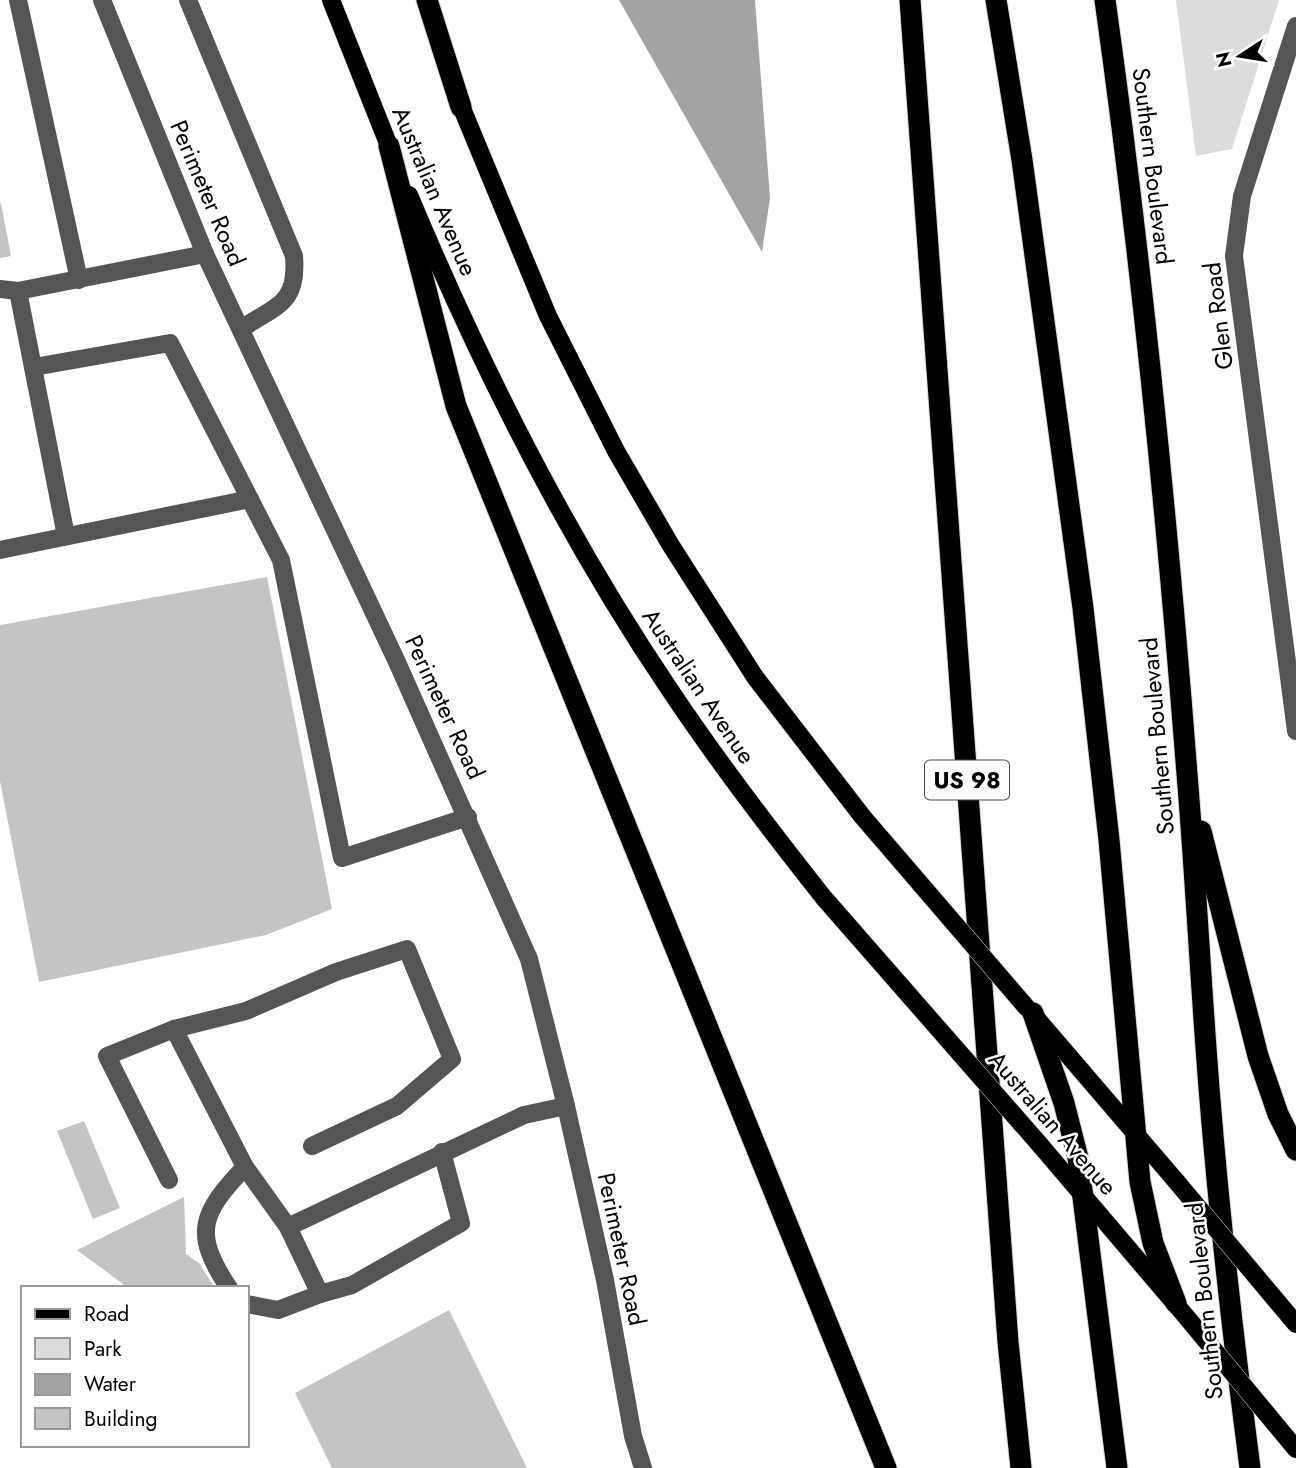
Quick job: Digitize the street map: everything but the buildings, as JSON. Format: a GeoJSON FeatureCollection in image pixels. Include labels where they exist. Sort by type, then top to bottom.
{"type":"FeatureCollection","features":[{"type":"Feature","properties":{"kind":"highway"},"geometry":{"type":"LineString","coordinates":[[427,0],[461,107]]}},
{"type":"Feature","properties":{"kind":"highway","name":"US 98"},"geometry":{"type":"LineString","coordinates":[[910,0],[1007,1329],[1021,1468]]}},
{"type":"Feature","properties":{"kind":"highway"},"geometry":{"type":"LineString","coordinates":[[996,0],[1022,160],[1083,608],[1109,840],[1145,1214],[1153,1243],[1183,1311]]}},
{"type":"Feature","properties":{"kind":"highway","name":"Southern Boulevard"},"geometry":{"type":"LineString","coordinates":[[1105,0],[1136,237],[1187,775],[1210,1101],[1233,1335],[1250,1468]]}},
{"type":"Feature","properties":{"kind":"highway"},"geometry":{"type":"LineString","coordinates":[[389,146],[456,407],[886,1468]]}},
{"type":"Feature","properties":{"kind":"highway"},"geometry":{"type":"LineString","coordinates":[[1187,775],[1258,1056],[1278,1114],[1296,1150]]}},
{"type":"Feature","properties":{"kind":"highway"},"geometry":{"type":"LineString","coordinates":[[1030,1010],[1063,1103],[1084,1196],[1094,1302],[1117,1468]]}},
{"type":"Feature","properties":{"kind":"main road","name":"Australian Avenue"},"geometry":{"type":"LineString","coordinates":[[331,0],[389,146],[495,386],[580,546],[684,711],[730,778],[824,898],[1183,1311],[1296,1450]]}},
{"type":"Feature","properties":{"kind":"main road"},"geometry":{"type":"LineString","coordinates":[[418,0],[548,316],[616,452],[670,544],[755,677],[862,816],[1136,1133],[1296,1324]]}},
{"type":"Feature","properties":{"kind":"street"},"geometry":{"type":"LineString","coordinates":[[18,0],[79,280]]}},
{"type":"Feature","properties":{"kind":"street","name":"Perimeter Road"},"geometry":{"type":"LineString","coordinates":[[102,0],[205,254],[468,817],[529,960],[566,1106],[605,1280],[633,1436],[643,1468]]}},
{"type":"Feature","properties":{"kind":"street"},"geometry":{"type":"LineString","coordinates":[[188,0],[294,256],[296,281],[287,299],[241,329]]}},
{"type":"Feature","properties":{"kind":"street","name":"Glen Road"},"geometry":{"type":"LineString","coordinates":[[1296,26],[1242,196],[1234,257],[1296,731]]}},
{"type":"Feature","properties":{"kind":"street"},"geometry":{"type":"LineString","coordinates":[[66,536],[34,367],[9,290],[79,280],[205,254]]}},
{"type":"Feature","properties":{"kind":"street"},"geometry":{"type":"LineString","coordinates":[[34,367],[170,342],[281,560],[342,858],[468,817]]}},
{"type":"Feature","properties":{"kind":"street"},"geometry":{"type":"LineString","coordinates":[[0,550],[250,499]]}},
{"type":"Feature","properties":{"kind":"street"},"geometry":{"type":"LineString","coordinates":[[169,1180],[107,1056],[174,1029],[246,1011],[335,972],[407,949],[452,1059],[397,1106],[312,1146]]}},
{"type":"Feature","properties":{"kind":"street"},"geometry":{"type":"LineString","coordinates":[[174,1029],[245,1167],[288,1227],[320,1294]]}},
{"type":"Feature","properties":{"kind":"street"},"geometry":{"type":"LineString","coordinates":[[288,1227],[524,1115],[566,1106]]}},
{"type":"Feature","properties":{"kind":"street"},"geometry":{"type":"LineString","coordinates":[[248,1304],[278,1310],[352,1284],[461,1223],[442,1152]]}},
{"type":"Feature","properties":{"kind":"street"},"geometry":{"type":"LineString","coordinates":[[228,1286],[214,1265],[205,1241],[208,1211],[245,1167]]}},
{"type":"Feature","properties":{"kind":"green space"},"geometry":{"type":"Polygon","coordinates":[[[1176,0],[1279,0],[1232,149],[1196,156],[1176,0]]]}},
{"type":"Feature","properties":{"kind":"water"},"geometry":{"type":"Polygon","coordinates":[[[619,0],[755,0],[770,198],[762,252],[619,0]]]}}]}
